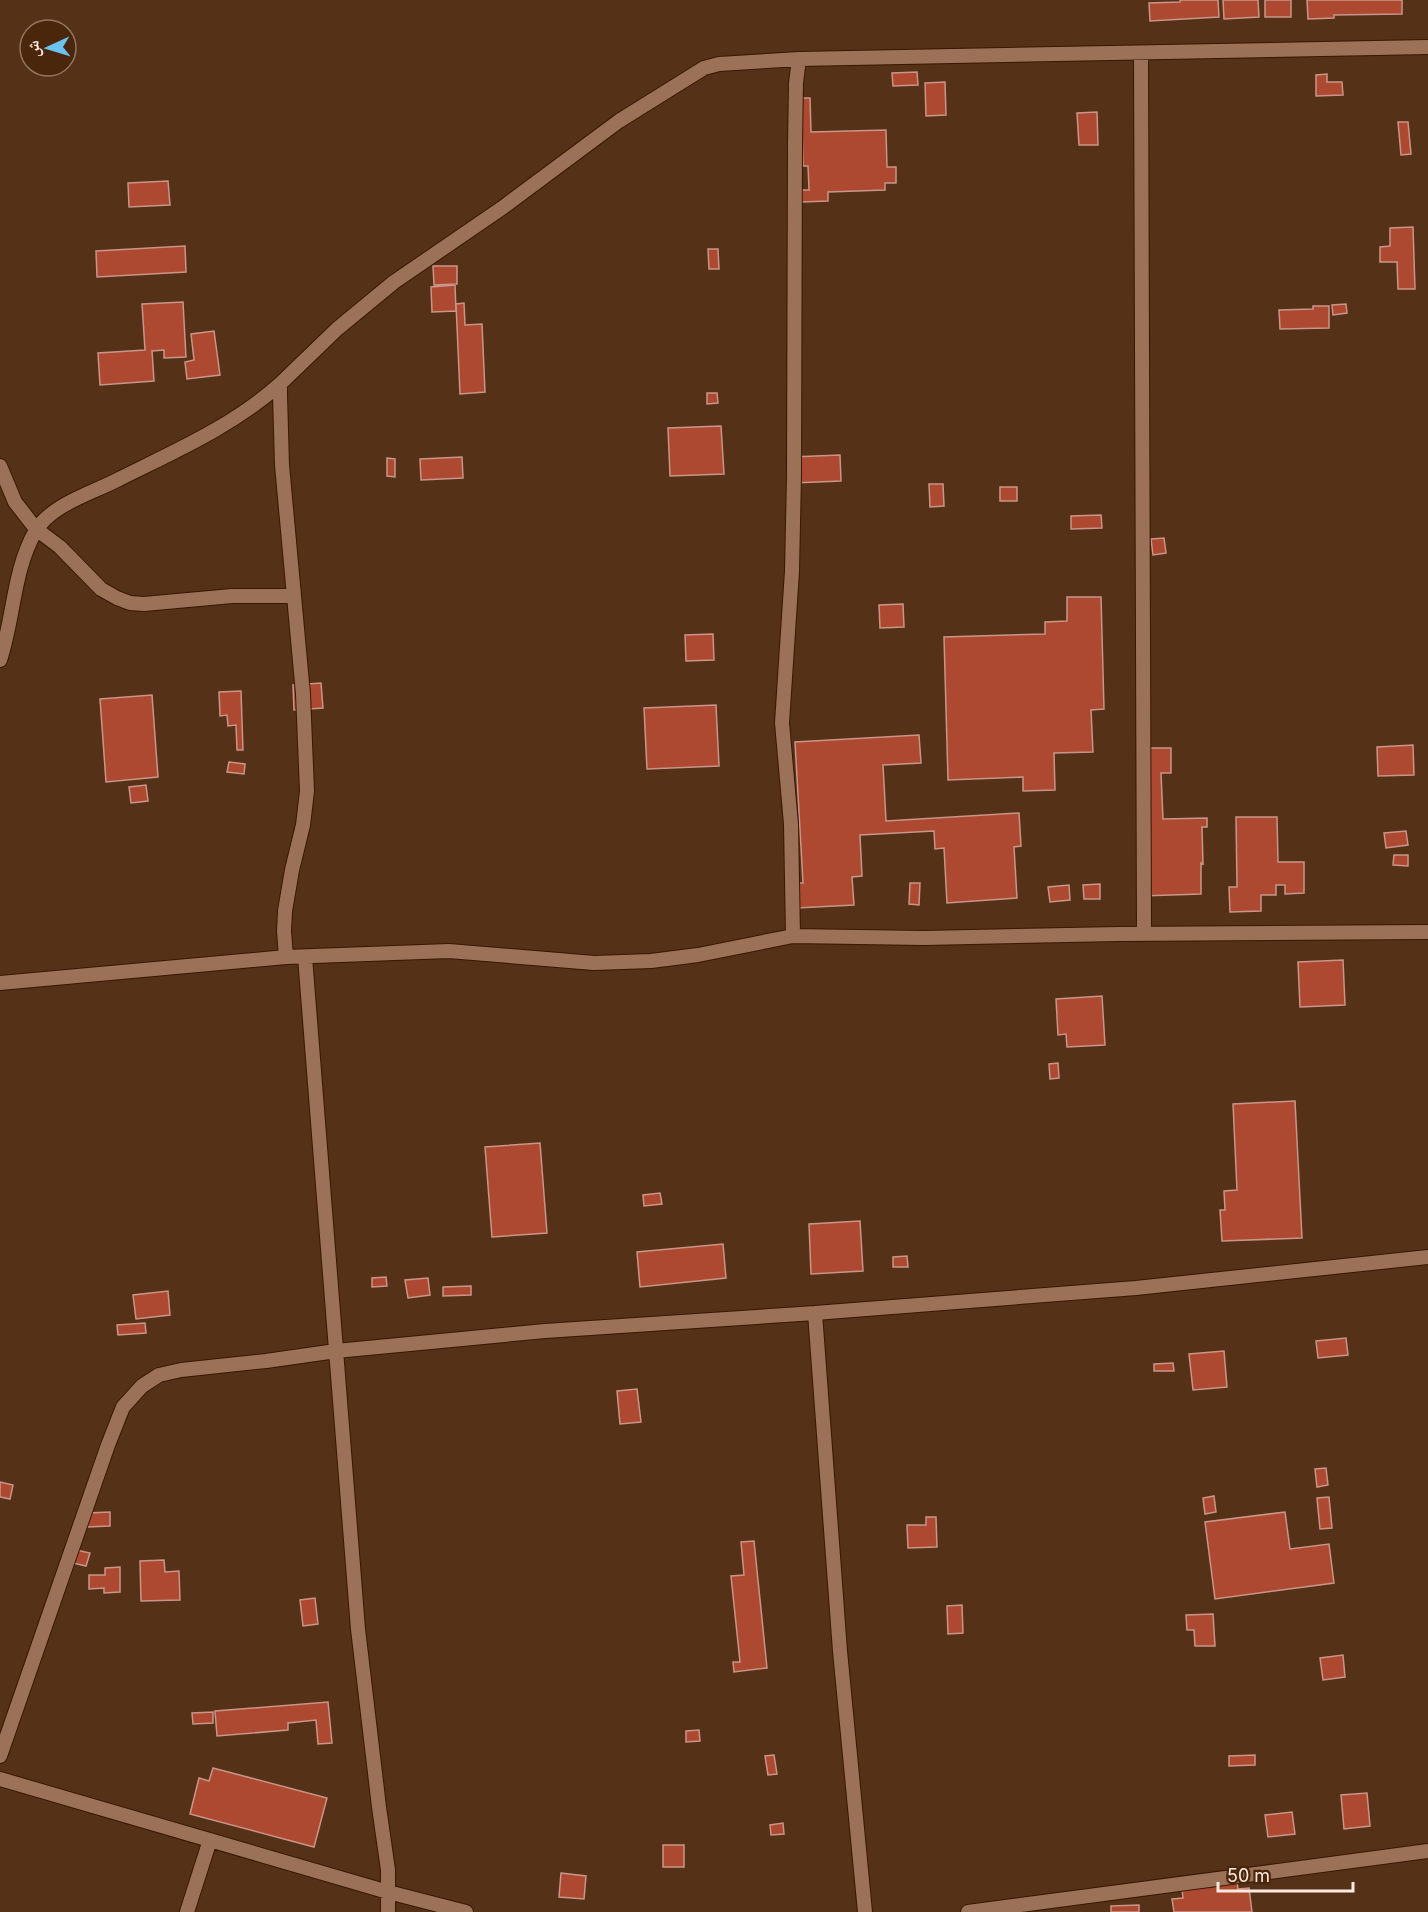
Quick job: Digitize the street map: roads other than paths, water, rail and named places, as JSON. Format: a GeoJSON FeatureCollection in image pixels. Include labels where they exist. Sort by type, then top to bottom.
{"type":"FeatureCollection","features":[{"type":"Feature","properties":{"kind":"street"},"geometry":{"type":"LineString","coordinates":[[0,660],[15,589],[28,546],[36,529],[50,515],[79,497],[110,484],[236,419],[280,384],[338,329],[394,282],[502,208],[619,121],[704,68],[719,64],[799,59],[1428,47]]}},
{"type":"Feature","properties":{"kind":"street"},"geometry":{"type":"LineString","coordinates":[[1141,53],[1144,934]]}},
{"type":"Feature","properties":{"kind":"street"},"geometry":{"type":"LineString","coordinates":[[793,936],[791,824],[782,723],[792,571],[795,143],[799,59]]}},
{"type":"Feature","properties":{"kind":"street"},"geometry":{"type":"LineString","coordinates":[[280,384],[282,465],[303,694],[307,791],[303,825],[285,911],[286,957]]}},
{"type":"Feature","properties":{"kind":"street"},"geometry":{"type":"LineString","coordinates":[[0,466],[15,502],[36,529],[60,547],[101,590],[130,603],[144,604],[232,596],[294,596]]}},
{"type":"Feature","properties":{"kind":"street"},"geometry":{"type":"LineString","coordinates":[[0,983],[286,957],[449,951],[594,963],[651,962],[698,956],[793,936],[924,938],[1428,932]]}},
{"type":"Feature","properties":{"kind":"street"},"geometry":{"type":"LineString","coordinates":[[305,957],[358,1629],[388,1870],[388,1912]]}},
{"type":"Feature","properties":{"kind":"street"},"geometry":{"type":"LineString","coordinates":[[0,1756],[108,1444],[123,1407],[142,1386],[159,1375],[181,1370],[336,1351],[545,1331],[1136,1288],[1428,1257]]}},
{"type":"Feature","properties":{"kind":"street"},"geometry":{"type":"LineString","coordinates":[[815,1313],[840,1651],[865,1912]]}},
{"type":"Feature","properties":{"kind":"street"},"geometry":{"type":"LineString","coordinates":[[0,1779],[388,1892],[466,1912]]}},
{"type":"Feature","properties":{"kind":"street"},"geometry":{"type":"LineString","coordinates":[[187,1912],[210,1840]]}},
{"type":"Feature","properties":{"kind":"street"},"geometry":{"type":"LineString","coordinates":[[968,1912],[1428,1851]]}}]}
